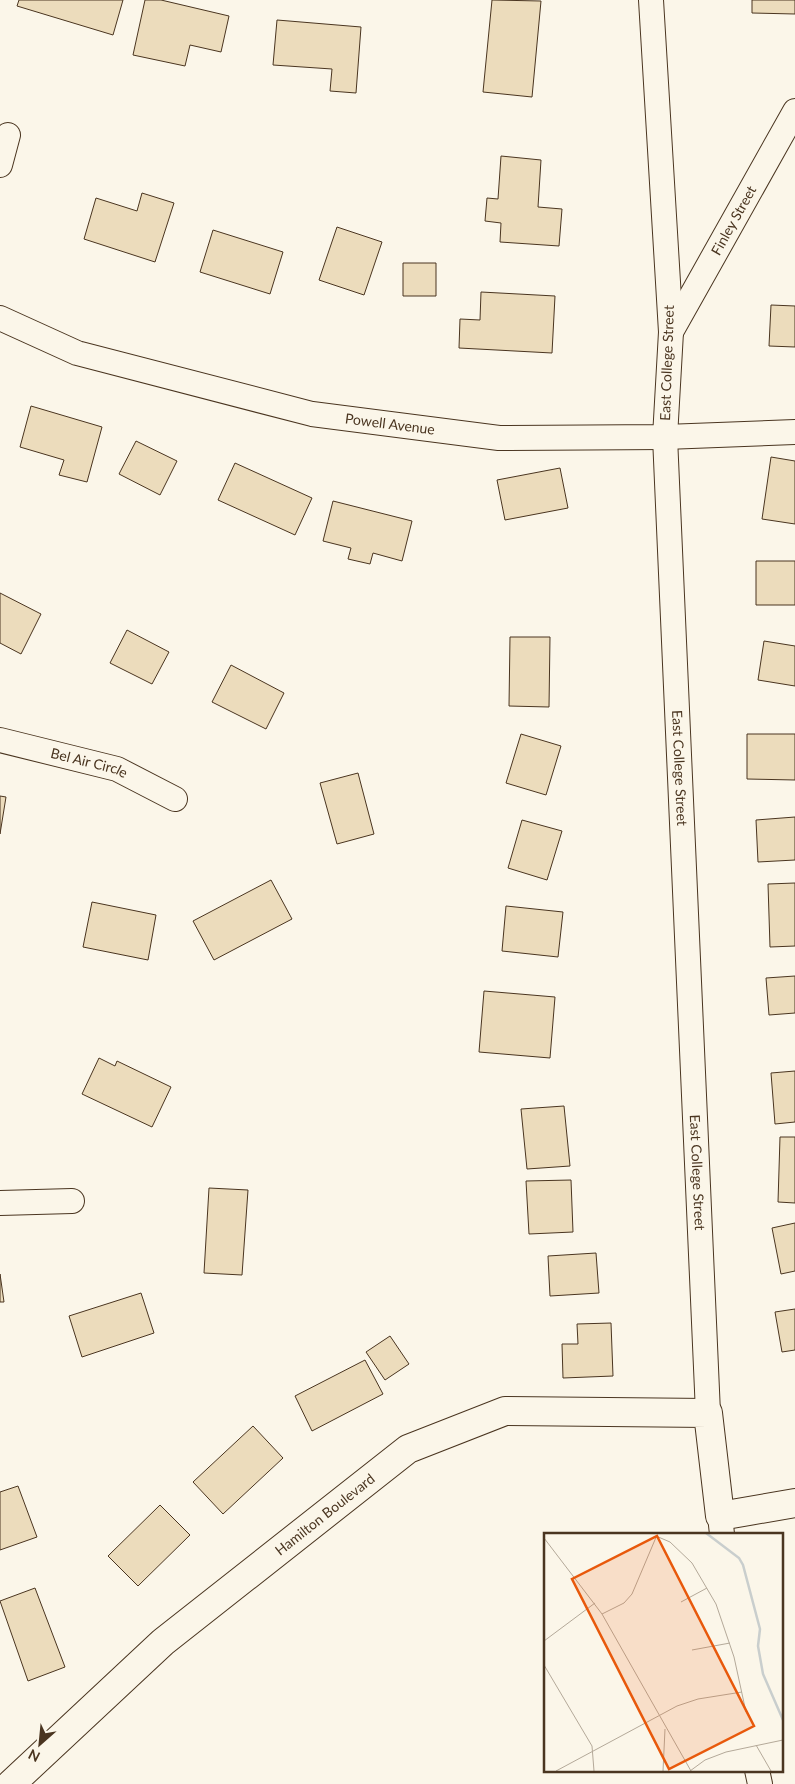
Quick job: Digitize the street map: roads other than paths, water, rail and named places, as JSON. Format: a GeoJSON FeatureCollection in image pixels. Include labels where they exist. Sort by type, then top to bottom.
{"type":"FeatureCollection","features":[{"type":"Feature","properties":{"kind":"street","name":"East College Street"},"geometry":{"type":"LineString","coordinates":[[651,0],[671,332],[665,437],[708,1413],[721,1525]]}},
{"type":"Feature","properties":{"kind":"street","name":"Finley Street"},"geometry":{"type":"LineString","coordinates":[[671,332],[795,111]]}},
{"type":"Feature","properties":{"kind":"street"},"geometry":{"type":"LineString","coordinates":[[0,165],[8,134]]}},
{"type":"Feature","properties":{"kind":"street","name":"Powell Avenue"},"geometry":{"type":"LineString","coordinates":[[0,318],[77,353],[312,414],[499,438],[665,437],[795,432]]}},
{"type":"Feature","properties":{"kind":"street","name":"Bel Air Circle"},"geometry":{"type":"LineString","coordinates":[[0,740],[117,769],[175,799]]}},
{"type":"Feature","properties":{"kind":"street"},"geometry":{"type":"LineString","coordinates":[[0,1203],[72,1201]]}},
{"type":"Feature","properties":{"kind":"street","name":"Hamilton Boulevard"},"geometry":{"type":"LineString","coordinates":[[11,1784],[163,1642],[408,1449],[505,1410],[708,1413]]}},
{"type":"Feature","properties":{"kind":"street"},"geometry":{"type":"LineString","coordinates":[[721,1525],[795,1503]]}},
{"type":"Feature","properties":{"kind":"street"},"geometry":{"type":"LineString","coordinates":[[0,1777],[6,1784]]}}]}
